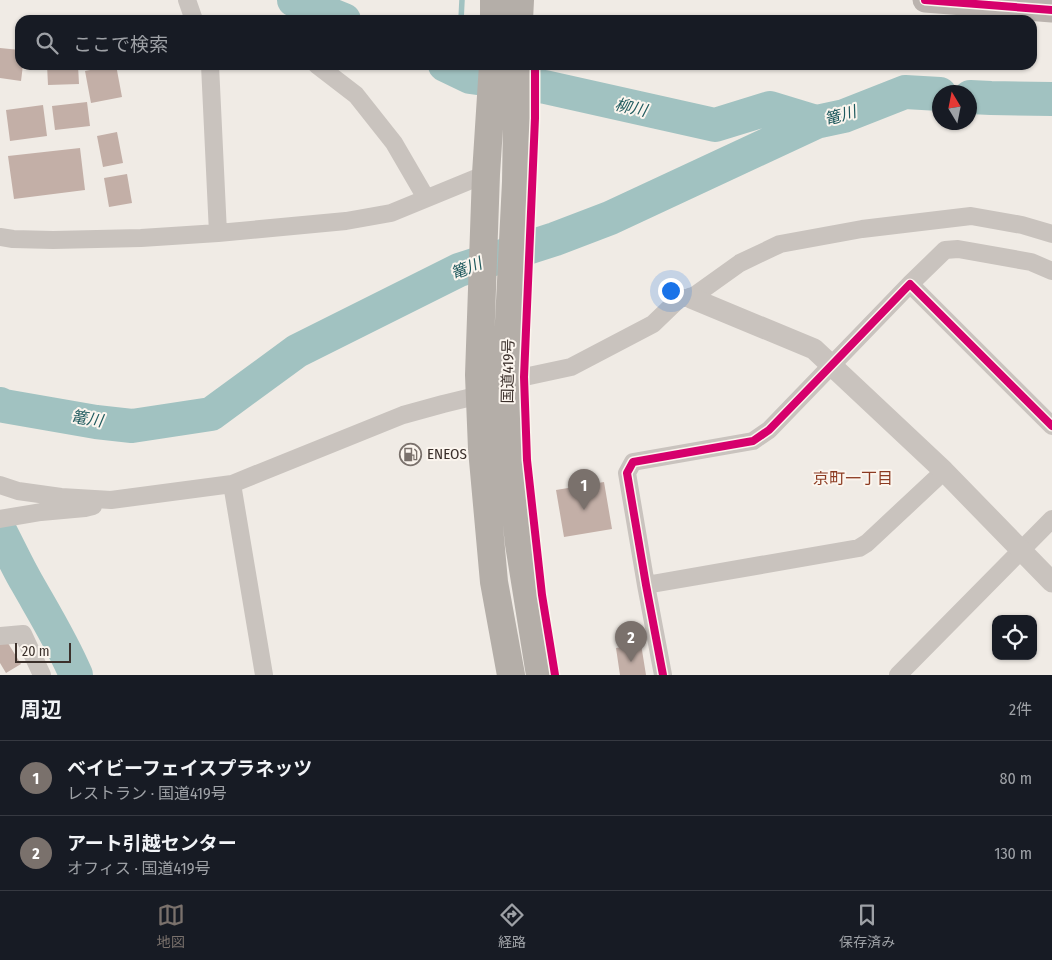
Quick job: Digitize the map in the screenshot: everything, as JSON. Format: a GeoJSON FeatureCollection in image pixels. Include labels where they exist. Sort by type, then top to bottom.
{"type":"FeatureCollection","features":[{"type":"Feature","properties":{"kind":"highway"},"geometry":{"type":"LineString","coordinates":[[494,0],[494,15]]}},
{"type":"Feature","properties":{"kind":"highway"},"geometry":{"type":"LineString","coordinates":[[519,15],[520,0]]}},
{"type":"Feature","properties":{"kind":"highway","name":"国道419号"},"geometry":{"type":"LineString","coordinates":[[493,70],[487,173],[480,385],[483,465],[494,582],[511,675]]}},
{"type":"Feature","properties":{"kind":"highway","name":"国道419号"},"geometry":{"type":"LineString","coordinates":[[518,70],[516,169],[507,371],[510,468],[519,544],[540,675]]}},
{"type":"Feature","properties":{"kind":"main road"},"geometry":{"type":"LineString","coordinates":[[925,0],[1052,10]]}},
{"type":"Feature","properties":{"kind":"street"},"geometry":{"type":"LineString","coordinates":[[187,0],[192,15]]}},
{"type":"Feature","properties":{"kind":"street"},"geometry":{"type":"LineString","coordinates":[[210,70],[218,233]]}},
{"type":"Feature","properties":{"kind":"street"},"geometry":{"type":"LineString","coordinates":[[324,70],[356,95],[394,143],[426,198]]}},
{"type":"Feature","properties":{"kind":"street"},"geometry":{"type":"LineString","coordinates":[[0,237],[52,240],[132,238],[218,233],[346,221],[391,213],[487,173]]}},
{"type":"Feature","properties":{"kind":"street"},"geometry":{"type":"LineString","coordinates":[[692,298],[740,263],[780,244],[862,229],[971,216],[1022,225],[1052,234]]}},
{"type":"Feature","properties":{"kind":"street"},"geometry":{"type":"LineString","coordinates":[[663,675],[626,473],[633,462],[753,441],[770,430],[945,250],[958,249],[1031,262],[1052,271]]}},
{"type":"Feature","properties":{"kind":"street"},"geometry":{"type":"LineString","coordinates":[[910,284],[1052,426]]}},
{"type":"Feature","properties":{"kind":"street"},"geometry":{"type":"LineString","coordinates":[[507,371],[572,367],[653,324],[680,298],[692,298],[814,349],[944,471],[1052,582]]}},
{"type":"Feature","properties":{"kind":"street"},"geometry":{"type":"LineString","coordinates":[[0,519],[41,512],[84,508],[111,500],[232,484],[403,415],[442,404],[480,385]]}},
{"type":"Feature","properties":{"kind":"street"},"geometry":{"type":"LineString","coordinates":[[646,585],[859,548],[944,471]]}},
{"type":"Feature","properties":{"kind":"street"},"geometry":{"type":"LineString","coordinates":[[0,484],[18,491],[111,500]]}},
{"type":"Feature","properties":{"kind":"street"},"geometry":{"type":"LineString","coordinates":[[232,484],[264,675]]}},
{"type":"Feature","properties":{"kind":"street"},"geometry":{"type":"LineString","coordinates":[[898,675],[1052,520]]}},
{"type":"Feature","properties":{"kind":"street"},"geometry":{"type":"LineString","coordinates":[[0,636],[23,634],[42,675]]}},
{"type":"Feature","properties":{"kind":"building"},"geometry":{"type":"Polygon","coordinates":[[[0,48],[15,50],[15,70],[22,70],[21,81],[0,78],[0,48]]]}},
{"type":"Feature","properties":{"kind":"building"},"geometry":{"type":"Polygon","coordinates":[[[47,70],[78,70],[79,84],[48,85],[47,70]]]}},
{"type":"Feature","properties":{"kind":"building"},"geometry":{"type":"Polygon","coordinates":[[[117,70],[122,97],[91,103],[85,71],[117,70]]]}},
{"type":"Feature","properties":{"kind":"building"},"geometry":{"type":"Polygon","coordinates":[[[87,102],[90,126],[55,130],[52,106],[87,102]]]}},
{"type":"Feature","properties":{"kind":"building"},"geometry":{"type":"Polygon","coordinates":[[[43,105],[47,136],[10,141],[6,110],[43,105]]]}},
{"type":"Feature","properties":{"kind":"building"},"geometry":{"type":"Polygon","coordinates":[[[117,132],[123,163],[103,167],[97,136],[117,132]]]}},
{"type":"Feature","properties":{"kind":"building"},"geometry":{"type":"Polygon","coordinates":[[[80,148],[85,190],[14,199],[8,156],[80,148]]]}},
{"type":"Feature","properties":{"kind":"building"},"geometry":{"type":"Polygon","coordinates":[[[127,174],[132,203],[109,207],[104,178],[127,174]]]}},
{"type":"Feature","properties":{"kind":"building"},"geometry":{"type":"Polygon","coordinates":[[[604,482],[612,529],[564,537],[556,490],[604,482]]]}},
{"type":"Feature","properties":{"kind":"building"},"geometry":{"type":"Polygon","coordinates":[[[6,640],[21,664],[6,673],[0,663],[0,643],[6,640]]]}},
{"type":"Feature","properties":{"kind":"building"},"geometry":{"type":"Polygon","coordinates":[[[641,644],[646,675],[620,675],[616,648],[641,644]]]}},
{"type":"Feature","properties":{"kind":"waterway","name":"柳川"},"geometry":{"type":"LineString","coordinates":[[294,0],[332,15]]}},
{"type":"Feature","properties":{"kind":"waterway"},"geometry":{"type":"LineString","coordinates":[[461,15],[462,0]]}},
{"type":"Feature","properties":{"kind":"waterway","name":"柳川"},"geometry":{"type":"LineString","coordinates":[[455,70],[470,77],[545,87],[715,125],[770,108],[816,122]]}},
{"type":"Feature","properties":{"kind":"waterway","name":"篭川"},"geometry":{"type":"LineString","coordinates":[[0,404],[96,422],[132,426],[211,414],[297,351],[459,270],[555,239],[610,218],[816,122],[844,116],[905,92],[932,94]]}},
{"type":"Feature","properties":{"kind":"waterway","name":"篭川"},"geometry":{"type":"LineString","coordinates":[[977,97],[1052,99]]}},
{"type":"Feature","properties":{"kind":"waterway"},"geometry":{"type":"LineString","coordinates":[[0,531],[23,577],[59,639],[76,675]]}},
{"type":"Feature","properties":{"kind":"cycle path"},"geometry":{"type":"LineString","coordinates":[[925,0],[1052,10]]}},
{"type":"Feature","properties":{"kind":"cycle path"},"geometry":{"type":"LineString","coordinates":[[535,70],[535,118],[524,377],[527,460],[542,595],[555,675]]}},
{"type":"Feature","properties":{"kind":"cycle path"},"geometry":{"type":"LineString","coordinates":[[663,675],[627,473],[633,462],[753,441],[769,430],[910,284],[1052,426]]}},
{"type":"Feature","properties":{"kind":"place","name":"ENEOS"},"geometry":{"type":"Point","coordinates":[411,454]}},
{"type":"Feature","properties":{"kind":"place","name":"ベイビーフェイスプラネッツ"},"geometry":{"type":"Point","coordinates":[584,510]}},
{"type":"Feature","properties":{"kind":"place","name":"アート引越センター"},"geometry":{"type":"Point","coordinates":[631,662]}},
{"type":"Feature","properties":{"kind":"district","name":"京町一丁目"},"geometry":{"type":"Point","coordinates":[853,478]}}]}
